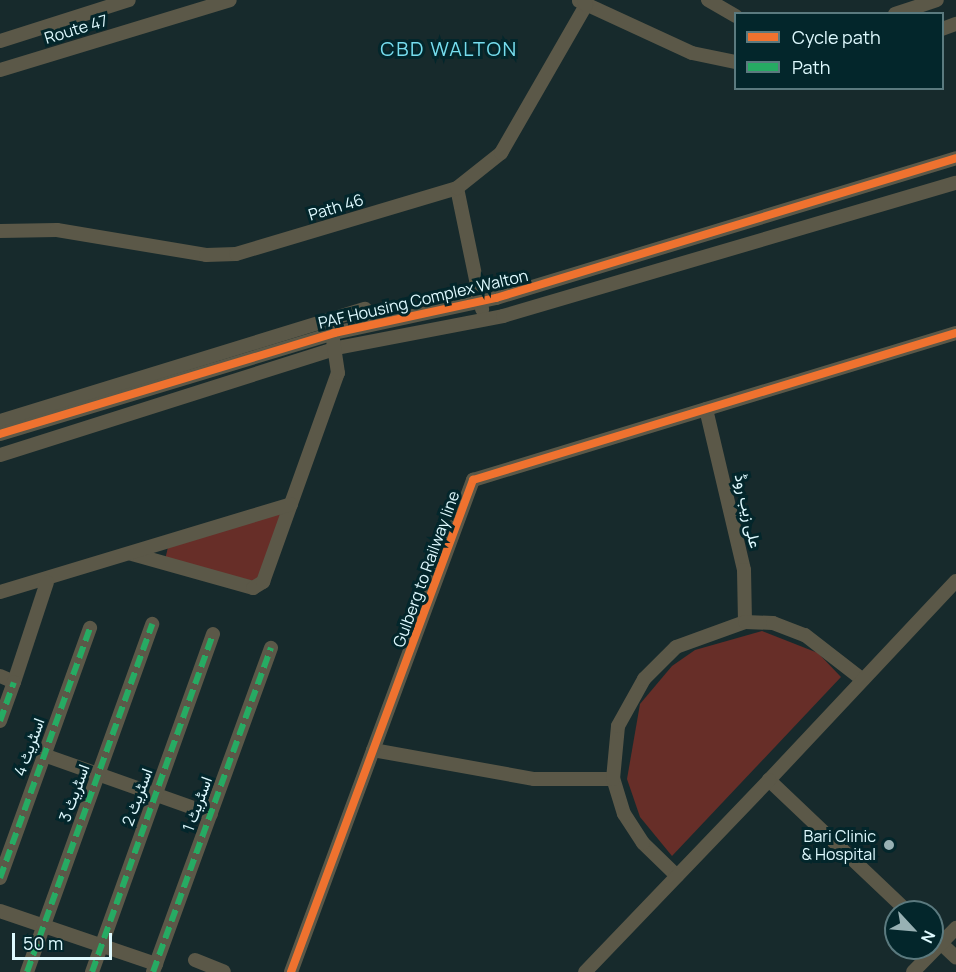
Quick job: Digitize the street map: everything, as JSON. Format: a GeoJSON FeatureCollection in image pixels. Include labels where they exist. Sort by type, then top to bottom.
{"type":"FeatureCollection","features":[{"type":"Feature","properties":{"kind":"street","name":"Route 47"},"geometry":{"type":"LineString","coordinates":[[0,41],[129,0]]}},
{"type":"Feature","properties":{"kind":"street","name":"Route 47"},"geometry":{"type":"LineString","coordinates":[[0,70],[230,0]]}},
{"type":"Feature","properties":{"kind":"street"},"geometry":{"type":"LineString","coordinates":[[708,0],[734,14]]}},
{"type":"Feature","properties":{"kind":"street"},"geometry":{"type":"LineString","coordinates":[[901,12],[937,0]]}},
{"type":"Feature","properties":{"kind":"street"},"geometry":{"type":"LineString","coordinates":[[582,2],[692,53],[734,62]]}},
{"type":"Feature","properties":{"kind":"street","name":"Path 46"},"geometry":{"type":"LineString","coordinates":[[0,231],[57,230],[206,255],[236,254],[457,188],[501,153],[582,2]]}},
{"type":"Feature","properties":{"kind":"street","name":"PAF Housing Complex Walton"},"geometry":{"type":"LineString","coordinates":[[0,434],[332,326],[481,301],[956,158]]}},
{"type":"Feature","properties":{"kind":"street","name":"PAF Housing Complex Walton"},"geometry":{"type":"LineString","coordinates":[[0,455],[337,348],[483,320],[956,183]]}},
{"type":"Feature","properties":{"kind":"street"},"geometry":{"type":"LineString","coordinates":[[457,188],[483,320]]}},
{"type":"Feature","properties":{"kind":"street"},"geometry":{"type":"LineString","coordinates":[[0,421],[332,326],[365,309]]}},
{"type":"Feature","properties":{"kind":"street"},"geometry":{"type":"LineString","coordinates":[[132,554],[257,589],[291,504],[338,372],[337,348],[332,326]]}},
{"type":"Feature","properties":{"kind":"street","name":"Gulberg to Railway line"},"geometry":{"type":"LineString","coordinates":[[291,972],[473,480],[956,333]]}},
{"type":"Feature","properties":{"kind":"street","name":"علی زیب روڈ"},"geometry":{"type":"LineString","coordinates":[[706,409],[744,570],[745,622]]}},
{"type":"Feature","properties":{"kind":"street"},"geometry":{"type":"LineString","coordinates":[[0,592],[47,582],[291,504]]}},
{"type":"Feature","properties":{"kind":"street"},"geometry":{"type":"LineString","coordinates":[[585,972],[956,581]]}},
{"type":"Feature","properties":{"kind":"street"},"geometry":{"type":"LineString","coordinates":[[0,721],[47,582]]}},
{"type":"Feature","properties":{"kind":"street"},"geometry":{"type":"LineString","coordinates":[[676,876],[643,843],[624,814],[613,779],[618,726],[644,679],[676,646],[745,622],[773,623],[805,635],[863,680]]}},
{"type":"Feature","properties":{"kind":"street","name":"اسٹریٹ 3"},"geometry":{"type":"LineString","coordinates":[[27,972],[152,624]]}},
{"type":"Feature","properties":{"kind":"street","name":"اسٹریٹ 4"},"geometry":{"type":"LineString","coordinates":[[0,878],[90,628]]}},
{"type":"Feature","properties":{"kind":"street","name":"اسٹریٹ 2"},"geometry":{"type":"LineString","coordinates":[[92,972],[213,634]]}},
{"type":"Feature","properties":{"kind":"street","name":"اسٹریٹ 1"},"geometry":{"type":"LineString","coordinates":[[155,968],[271,648]]}},
{"type":"Feature","properties":{"kind":"street"},"geometry":{"type":"LineString","coordinates":[[0,676],[14,682]]}},
{"type":"Feature","properties":{"kind":"street"},"geometry":{"type":"LineString","coordinates":[[373,750],[534,779],[613,779]]}},
{"type":"Feature","properties":{"kind":"street"},"geometry":{"type":"LineString","coordinates":[[44,755],[211,814]]}},
{"type":"Feature","properties":{"kind":"street"},"geometry":{"type":"LineString","coordinates":[[769,780],[895,900]]}},
{"type":"Feature","properties":{"kind":"street"},"geometry":{"type":"LineString","coordinates":[[0,911],[101,945],[155,968]]}},
{"type":"Feature","properties":{"kind":"street"},"geometry":{"type":"LineString","coordinates":[[944,946],[956,957]]}},
{"type":"Feature","properties":{"kind":"street"},"geometry":{"type":"LineString","coordinates":[[195,960],[224,972]]}},
{"type":"Feature","properties":{"kind":"shaded area"},"geometry":{"type":"Polygon","coordinates":[[[283,511],[257,582],[165,560],[168,547],[283,511]]]}},
{"type":"Feature","properties":{"kind":"shaded area"},"geometry":{"type":"Polygon","coordinates":[[[762,631],[818,653],[841,677],[672,856],[640,817],[627,779],[640,704],[672,666],[695,650],[762,631]]]}},
{"type":"Feature","properties":{"kind":"marked path"},"geometry":{"type":"LineString","coordinates":[[27,972],[152,624]]}},
{"type":"Feature","properties":{"kind":"marked path"},"geometry":{"type":"LineString","coordinates":[[0,878],[90,628]]}},
{"type":"Feature","properties":{"kind":"marked path"},"geometry":{"type":"LineString","coordinates":[[92,972],[213,634]]}},
{"type":"Feature","properties":{"kind":"marked path"},"geometry":{"type":"LineString","coordinates":[[153,972],[271,648]]}},
{"type":"Feature","properties":{"kind":"marked path"},"geometry":{"type":"LineString","coordinates":[[0,721],[14,682]]}},
{"type":"Feature","properties":{"kind":"cycle path"},"geometry":{"type":"LineString","coordinates":[[0,434],[334,333],[496,298],[956,158]]}},
{"type":"Feature","properties":{"kind":"cycle path"},"geometry":{"type":"LineString","coordinates":[[291,972],[473,480],[956,333]]}},
{"type":"Feature","properties":{"kind":"place","name":"Bari Clinic & Hospital"},"geometry":{"type":"Point","coordinates":[889,845]}},
{"type":"Feature","properties":{"kind":"district","name":"CBD WALTON"},"geometry":{"type":"Point","coordinates":[449,48]}}]}
